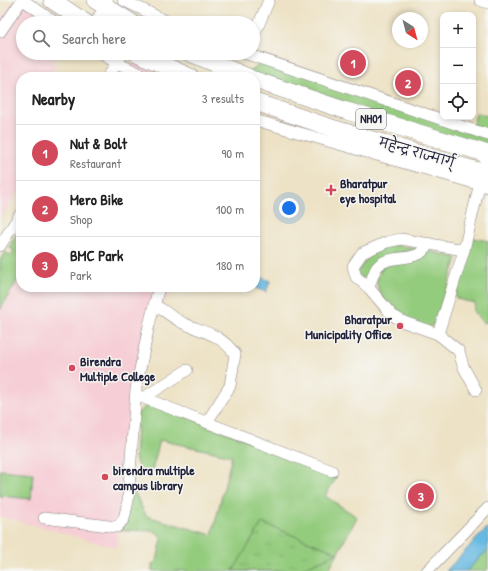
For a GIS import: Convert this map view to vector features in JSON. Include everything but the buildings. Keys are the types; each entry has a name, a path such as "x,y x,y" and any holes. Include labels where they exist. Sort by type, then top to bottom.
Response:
{"highway":[{"path":"52,0 76,16"},
{"path":"103,2 122,16"},
{"path":"152,60 179,72"},
{"path":"207,60 236,72"},
{"name":"महेन्द्र राज्मार्ग्","path":"260,82 347,111 488,154"},
{"name":"महेन्द्र राज्मार्ग्","path":"260,104 485,179"}],"street":[{"path":"0,32 22,0 46,16"},
{"path":"123,0 156,16"},
{"path":"480,0 488,3"},
{"path":"260,22 269,1"},
{"path":"98,16 103,2"},
{"path":"260,58 488,135"},
{"path":"112,60 136,72"},
{"path":"111,72 119,60"},
{"path":"243,72 245,60"},
{"path":"260,121 485,179"},
{"path":"457,144 463,126"},
{"path":"438,334 485,179 488,154"},
{"path":"0,246 16,221"},
{"path":"464,250 401,239 387,242 362,253 353,266 356,277 369,288 392,315 404,322 438,334 459,351 463,366 476,390"},
{"path":"369,288 374,272 384,262 417,256 426,249 428,243"},
{"path":"44,518 117,527 124,519 128,501 140,396 154,304 158,292"},
{"path":"154,304 182,322 226,342 235,354 230,386 207,422"},
{"path":"140,396 187,370"},
{"path":"140,396 332,471"},
{"path":"428,571 488,508"}],"shaded area":[{"path":"15,0 35,0 54,16 16,16 16,60 53,60 51,63 57,66 53,72 16,72 16,195 0,220 0,19"},
{"path":"133,61 156,72 125,72"},
{"name":"Birendra Multiple College","path":"16,283 16,292 169,292 158,314 129,422 117,548 0,516 0,310"}],"green space":[{"path":"262,62 440,118 440,120 447,120 472,128 474,120 476,120 476,113 488,116 488,150 260,78 260,72 250,72"},
{"path":"16,235 16,283 0,310 0,260 5,252 10,255 14,251 9,247"},
{"path":"473,238 488,241 488,321 483,323 473,311 475,303 457,299 455,296"},
{"path":"395,245 421,249 420,251 396,253 367,282 357,273 372,254"},
{"path":"429,251 457,258 435,324 427,327 411,322 394,311 382,296 378,288 377,280 383,266"},
{"path":"153,404 272,450 336,478 325,496 357,517 328,571 152,571 152,565 157,561 162,538 155,531 121,530 131,485 146,516 212,535 232,456 160,440 151,474 139,470 135,457 138,413 147,405"},
{"path":"0,470 33,473 31,499 0,496"},
{"path":"262,523 338,553 296,571 233,571"},
{"path":"488,550 488,569 486,571 466,571"}],"water":[{"path":"260,277 270,281 266,292 260,290"},
{"path":"488,527 488,550 466,571 446,571"}],"place":[{"name":"Nut & Bolt","path":"353,63"},
{"name":"Mero Bike","path":"408,83"},
{"name":"Bharatpur eye hospital","path":"331,190"},
{"name":"Bharatpur Municipality Office","path":"400,326"},
{"name":"Birendra Multiple College","path":"72,368"},
{"name":"birendra multiple campus library","path":"105,477"},
{"name":"BMC Park","path":"421,496"}]}
